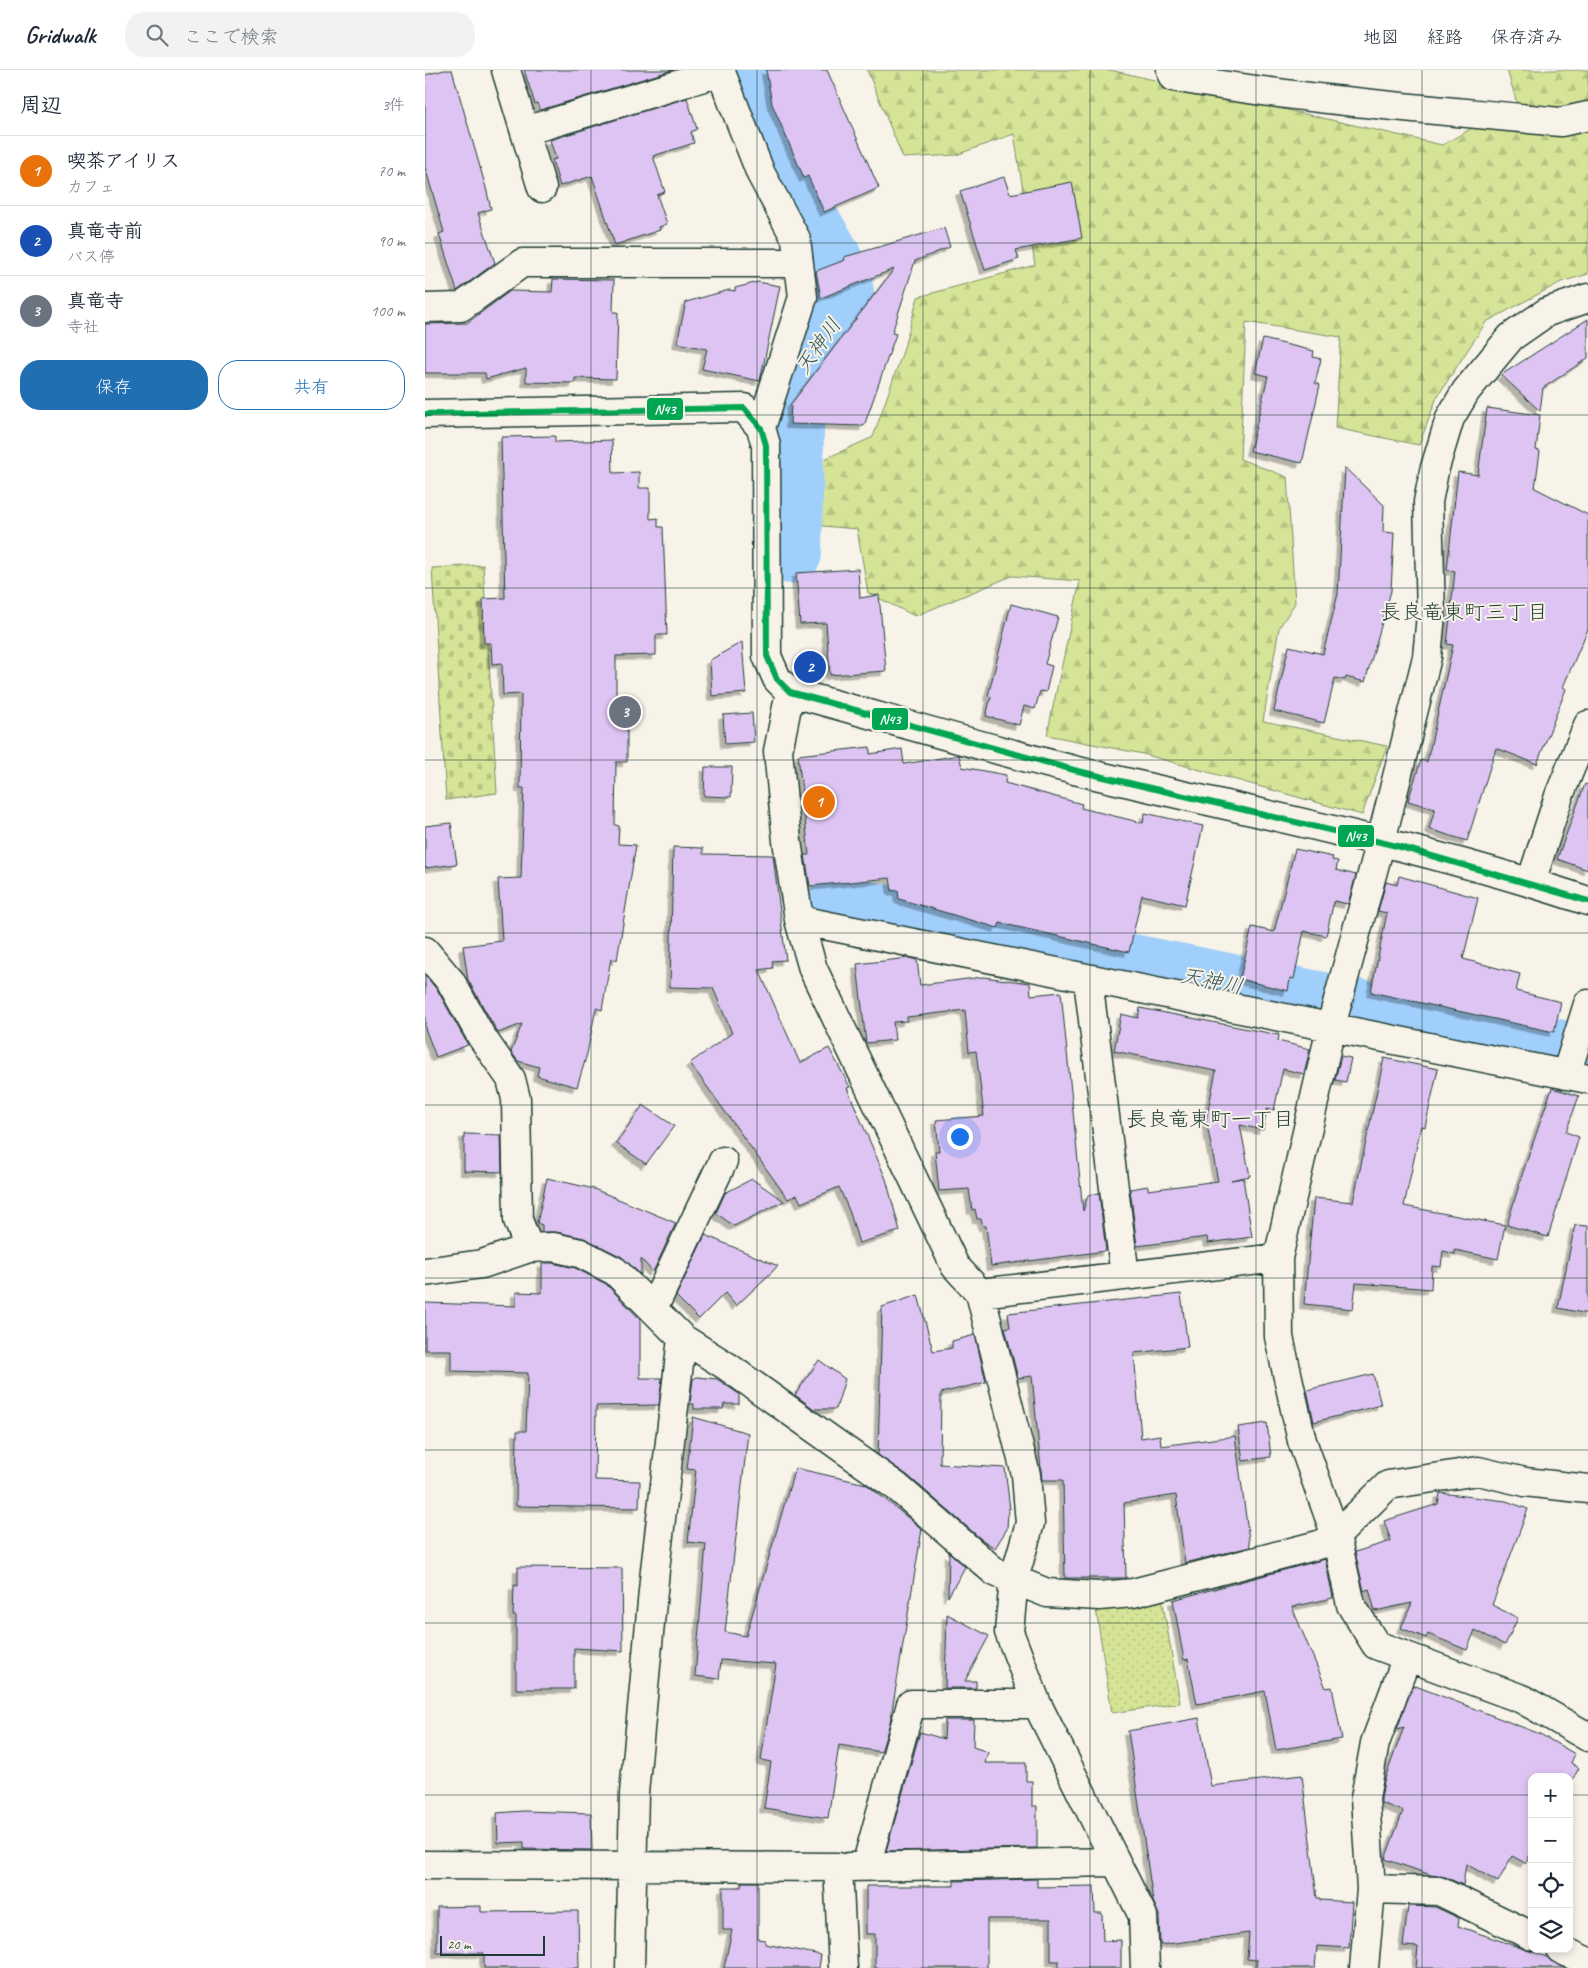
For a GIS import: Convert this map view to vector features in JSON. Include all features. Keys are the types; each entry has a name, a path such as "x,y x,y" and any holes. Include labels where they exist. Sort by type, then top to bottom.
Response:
{"street":[{"path":"506,70 543,188"},
{"path":"1171,70 1173,77 1238,89 1342,101 1561,122 1588,116"},
{"path":"525,130 720,71 761,174 796,239 803,297 761,428"},
{"path":"425,308 461,307 522,263 799,263"},
{"path":"1588,298 1547,312 1511,337 1466,391 1450,418 1434,471 1428,502 1431,615 1427,656 1381,841 1334,1013 1278,1258 1279,1337 1302,1442 1335,1536 1351,1605 1376,1645 1521,1700 1588,1737"},
{"path":"425,414 744,408 761,428 766,445 767,656 777,679 790,692 1072,769 1381,841 1531,882 1588,901"},
{"path":"790,692 778,750 787,841 799,920 813,969 955,1266 980,1293 1027,1475 1029,1523 1014,1579 1009,1632 1037,1704 1143,1916 1145,1968"},
{"path":"1531,882 1559,796 1588,725"},
{"path":"799,920 1088,980 1334,1013 1575,1064 1588,1004"},
{"path":"425,951 451,982 481,1036 511,1079 516,1099 518,1220 529,1248"},
{"path":"1088,980 1125,1276"},
{"path":"653,1309 723,1162"},
{"path":"425,1272 482,1264 529,1248 553,1247 580,1253 615,1271 682,1338 897,1486 995,1572 1047,1593 1099,1596 1133,1592 1322,1544 1335,1536 1388,1485 1477,1471 1525,1482 1588,1489"},
{"path":"980,1293 1278,1258"},
{"path":"630,1968 631,1867 635,1793 653,1589 682,1338"},
{"path":"1363,1968 1371,1889 1365,1798 1375,1743 1407,1657"},
{"path":"866,1866 911,1704 1037,1704"},
{"path":"425,1865 838,1867 1115,1862"},
{"path":"838,1867 843,1968"},
{"path":"1371,1889 1439,1891 1528,1934"},
{"path":"1569,1953 1588,1962"}],"green space":[{"path":"867,70 1110,70 1442,145 1517,103 1507,70 1588,70 1588,274 1561,282 1486,322 1437,397 1419,445 1335,428 1341,337 1246,322 1240,459 1287,477 1295,603 1279,628 1263,721 1387,746 1362,815 1143,754 1047,735 1080,581 1012,576 915,616 868,593 857,529 800,524 796,460 818,462 873,437 903,351 918,297 1035,265 1014,134 956,155 903,158"},
{"path":"483,565 497,793 446,800 432,568"},
{"path":"1162,1598 1180,1703 1112,1713 1096,1609"}],"building":[{"path":"452,70 486,188 491,209 478,213 495,263 457,291 439,234 444,232 425,167 425,75"},
{"path":"524,70 673,70 540,110 537,103 535,104"},
{"path":"766,70 827,70 879,188 824,212 808,176 804,178 772,104"},
{"path":"687,98 697,129 691,132 694,143 653,156 665,192 657,195 667,224 659,227 660,230 615,245 592,176 560,186 552,160 556,159 550,140"},
{"path":"1004,177 1010,194 1072,182 1082,238 1016,250 1019,259 985,270 960,191"},
{"path":"944,228 950,247 915,261 892,333 896,334 864,426 790,424 791,404 894,269 821,298 816,271 845,260 844,257"},
{"path":"553,279 614,280 613,312 618,312 616,379 575,378 575,383 526,382 526,368 486,379 485,373 425,373 425,324 467,323 510,291 552,292"},
{"path":"758,282 780,286 760,381 702,369 707,349 677,343 686,302 729,290 735,291 735,288"},
{"path":"1588,319 1588,358 1543,388 1540,411 1501,375"},
{"path":"1263,339 1314,351 1313,357 1321,359 1315,383 1320,385 1302,463 1250,451 1268,376 1255,373"},
{"path":"1487,408 1540,415 1536,450 1540,451 1535,488 1588,515 1588,629 1563,687 1566,689 1537,764 1496,748 1467,841 1429,829 1435,809 1408,801 1421,760 1427,762 1453,645 1447,644 1455,571 1447,570 1458,472 1478,475"},
{"path":"555,436 555,442 612,440 613,473 639,472 639,488 650,488 650,519 658,518 658,527 663,527 667,635 656,635 656,655 616,656 616,715 627,715 627,762 616,762 615,825 619,826 618,844 636,845 617,960 611,958 602,1010 596,1008 587,1054 577,1087 537,1076 539,1067 518,1061 511,1052 522,1024 498,1033 468,980 463,946 502,941 498,879 521,878 524,788 520,788 521,694 503,695 502,663 492,664 491,643 484,643 483,599 505,598 501,437"},
{"path":"1345,468 1384,505 1383,532 1394,533 1391,591 1365,682 1346,677 1345,680 1335,678 1324,723 1274,711 1289,646 1323,654 1338,594"},
{"path":"858,569 860,598 879,595 886,671 830,675 826,623 800,624 796,573"},
{"path":"1011,604 1058,617 1045,664 1052,666 1046,692 1040,691 1035,709 1024,706 1019,725 986,716 991,697 988,696"},
{"path":"742,642 746,693 712,696 710,660"},
{"path":"752,713 754,742 725,744 723,715"},
{"path":"870,747 870,754 902,749 904,764 959,755 962,767 1006,775 1005,783 1082,804 1081,808 1143,823 1145,813 1203,826 1185,905 1142,895 1129,952 1000,923 998,928 899,899 898,890 892,891 890,878 810,886 805,855 809,855 798,755"},
{"path":"705,767 732,767 731,797 704,796"},
{"path":"1585,784 1588,785 1588,870 1557,859"},
{"path":"451,823 457,864 425,868 425,826"},
{"path":"673,847 703,848 703,854 773,855 786,960 772,961 773,968 759,970 800,1063 829,1048 850,1087 847,1088 886,1179 900,1231 859,1243 850,1213 839,1187 801,1203 797,1195 788,1199 690,1063 732,1033 713,988 670,987"},
{"path":"1295,849 1333,857 1332,860 1338,861 1336,870 1356,875 1348,904 1334,901 1326,936 1304,931 1294,979 1290,978 1288,991 1240,979 1252,927 1274,932"},
{"path":"1399,876 1478,898 1463,959 1520,974 1516,991 1561,1002 1554,1032 1371,992 1387,913 1378,911 1386,882 1397,885"},
{"path":"909,958 917,960 920,985 983,977 1030,983 1031,995 1061,992 1083,1211 1088,1195 1099,1193 1106,1251 991,1266 986,1226 983,1226 981,1219 977,1219 975,1209 972,1210 969,1189 939,1191 935,1151 939,1151 936,1120 984,1116 976,1051 969,1052 965,1010 907,1017 907,1021 893,1022 895,1040 866,1043 857,964"},
{"path":"425,975 438,991 468,1045 436,1057 425,1028"},
{"path":"1140,1008 1279,1035 1278,1041 1310,1049 1304,1074 1283,1069 1274,1110 1267,1109 1263,1130 1240,1125 1250,1176 1231,1180 1243,1178 1252,1237 1208,1243 1207,1237 1137,1246 1130,1189 1148,1186 1148,1190 1218,1181 1206,1120 1216,1071 1114,1051 1121,1014 1138,1018"},
{"path":"1341,1056 1351,1058 1346,1082 1335,1080"},
{"path":"1384,1058 1438,1069 1425,1127 1421,1126 1404,1206 1505,1225 1498,1259 1455,1250 1455,1254 1443,1251 1441,1267 1432,1266 1431,1289 1356,1283 1353,1309 1304,1304 1314,1198 1353,1202"},
{"path":"1552,1088 1579,1096 1566,1132 1579,1137 1548,1237 1507,1225"},
{"path":"643,1105 674,1126 646,1164 616,1143"},
{"path":"464,1134 501,1135 502,1172 464,1171"},
{"path":"547,1178 594,1189 676,1223 653,1272 641,1259 641,1275 622,1257 584,1238 556,1232 542,1232 542,1225 537,1223"},
{"path":"752,1179 784,1201 734,1226 716,1213 725,1193"},
{"path":"1575,1225 1588,1226 1588,1314 1558,1308"},
{"path":"705,1235 778,1266 736,1306 725,1293 699,1319 676,1296"},
{"path":"542,1263 575,1268 606,1284 640,1319 640,1378 662,1378 659,1405 596,1406 595,1480 640,1481 639,1508 516,1506 517,1431 526,1431 528,1373 451,1371 451,1350 425,1350 425,1303 516,1306 516,1292 542,1293"},
{"path":"1181,1294 1188,1347 1134,1353 1141,1438 1160,1435 1161,1446 1235,1436 1250,1547 1185,1563 1176,1495 1124,1503 1126,1578 1065,1578 1063,1480 1042,1480 1032,1376 1018,1378 1005,1328 1010,1327 1008,1313"},
{"path":"918,1295 933,1351 952,1348 952,1341 975,1335 986,1382 941,1393 940,1464 1005,1468 1010,1509 1008,1509 1007,1529 995,1548 981,1539 907,1475 878,1455 882,1307"},
{"path":"819,1360 845,1379 836,1409 814,1409 795,1395"},
{"path":"1373,1374 1381,1405 1314,1422 1307,1390"},
{"path":"697,1377 717,1379 739,1394 739,1404 724,1404 723,1409 694,1409 694,1404 690,1404 693,1379"},
{"path":"693,1417 748,1433 725,1632 746,1636 795,1468 866,1484 922,1529 890,1723 881,1752 839,1745 828,1818 764,1808 771,1762 761,1760 776,1664 721,1660 719,1679 695,1676 706,1544 688,1542 696,1470 687,1469"},
{"path":"1267,1423 1271,1457 1243,1461 1238,1427"},
{"path":"1440,1493 1506,1501 1528,1509 1492,1605 1518,1618 1505,1645 1475,1630 1467,1650 1428,1634 1426,1638 1401,1628 1412,1603 1375,1611 1369,1589 1364,1591 1355,1552 1391,1541 1384,1521 1438,1504"},
{"path":"949,1552 965,1567 948,1597"},
{"path":"1325,1559 1333,1598 1292,1607 1326,1688 1332,1687 1342,1739 1276,1750 1265,1691 1197,1704 1188,1659 1184,1660 1173,1600"},
{"path":"518,1567 622,1568 623,1651 574,1648 574,1689 516,1689 516,1616 513,1616 514,1585 518,1586"},
{"path":"947,1614 989,1636 965,1681 976,1681 976,1688 945,1688"},
{"path":"1413,1685 1540,1734 1575,1754 1571,1763 1579,1768 1573,1779 1573,1773 1528,1773 1528,1858 1525,1863 1512,1856 1498,1882 1466,1864 1463,1885 1445,1877 1431,1875 1385,1859 1403,1811 1381,1803 1384,1781 1404,1727 1397,1729"},
{"path":"1199,1718 1211,1786 1302,1775 1317,1898 1320,1898 1320,1900 1352,1902 1349,1948 1317,1946 1315,1968 1256,1968 1257,1960 1247,1959 1249,1933 1160,1945 1159,1915 1153,1901 1128,1731"},
{"path":"945,1720 974,1720 973,1747 988,1752 985,1763 1026,1763 1026,1781 1032,1781 1032,1806 1037,1806 1037,1848 886,1851 920,1732 944,1739"},
{"path":"523,1811 591,1813 592,1850 524,1849 524,1842 498,1843 497,1813"},
{"path":"1037,1879 1037,1887 1094,1886 1095,1913 1102,1913 1103,1941 1121,1940 1121,1968 1059,1968 1059,1961 1051,1961 1051,1919 987,1919 987,1968 875,1968 875,1934 866,1934 866,1886 954,1886 954,1881"},
{"path":"742,1882 758,1882 758,1939 765,1940 765,1944 821,1955 819,1968 724,1968 732,1930 723,1930 723,1887 741,1887"},
{"path":"481,1906 481,1912 578,1911 579,1968 484,1968 484,1953 437,1953 437,1907"},
{"path":"1408,1906 1435,1907 1459,1918 1458,1926 1528,1950 1528,1953 1536,1953 1547,1957 1564,1968 1416,1968 1418,1947 1403,1946"}],"waterway":[{"name":"天神川","path":"748,70 756,99 788,186 833,263 844,295 843,310 835,327 822,344 794,373 791,553"},
{"name":"天神川","path":"837,906 1588,1056"}],"transit line":[{"name":"N43","path":"425,414 744,408 761,428 766,445 767,656 777,679 790,692 1074,770 1397,846 1588,901"}],"place":[{"name":"真竜寺前","path":"810,667"},
{"name":"真竜寺","path":"625,712"},
{"name":"喫茶アイリス","path":"819,802"}],"district":[{"name":"長良竜東町三丁目","path":"1464,612"},
{"name":"長良竜東町一丁目","path":"1210,1119"}]}
